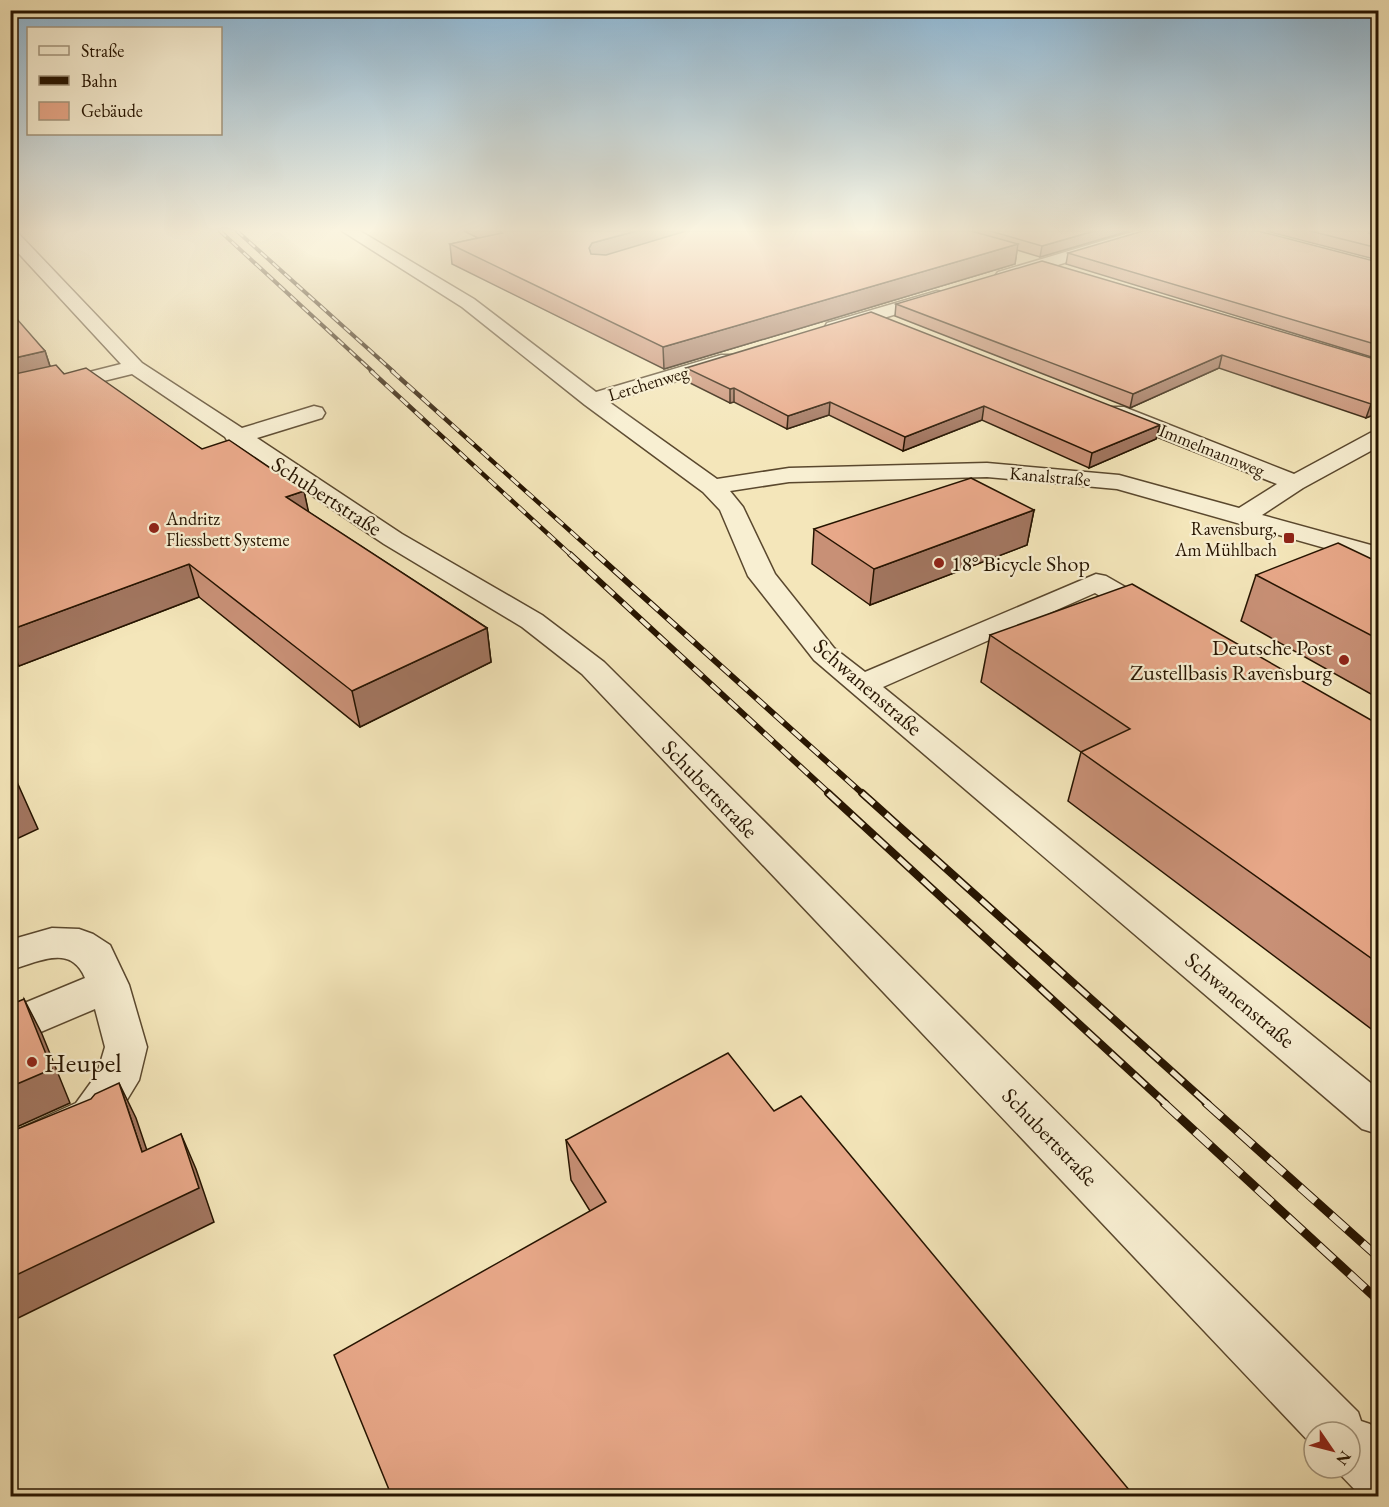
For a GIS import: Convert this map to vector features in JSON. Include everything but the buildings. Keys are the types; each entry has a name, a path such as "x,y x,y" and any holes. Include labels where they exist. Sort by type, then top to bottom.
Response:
{"street":[{"name":"Schubertstraße","path":"73,301 135,367 236,437 393,539 532,621 593,668 1326,1420"},
{"name":"Schwanenstraße","path":"465,301 593,400 712,487 731,507 762,576 824,654 1378,1115"},
{"path":"816,332 920,301"},
{"path":"871,316 905,329"},
{"name":"Lerchenweg","path":"593,400 749,353"},
{"path":"10,398 135,367"},
{"name":"Immelmannweg","path":"1094,404 1295,483"},
{"path":"236,437 314,413"},
{"path":"1295,483 1378,438"},
{"name":"Kanalstraße","path":"712,487 789,475 987,470 1119,482 1378,555"},
{"name":"Immelmannweg","path":"1243,516 1295,483"},
{"path":"861,685 1096,582 1177,629"},
{"path":"10,954 52,943 79,944 96,956 109,985 126,1047 117,1080 92,1117 10,1155"},
{"path":"10,1028 109,985"},
{"path":"1362,1456 1378,1473"}],"railway":[{"path":"296,301 373,372"},
{"path":"315,301 394,372"},
{"path":"371,371 572,556"},
{"path":"392,371 598,556"},
{"path":"570,554 830,794"},
{"path":"596,554 863,794"},
{"path":"828,793 1166,1104"},
{"path":"862,793 1208,1104"},
{"path":"1164,1103 1378,1300"},
{"path":"1206,1103 1378,1257"}],"place":[{"name":"Andritz Fliessbett Systeme","path":"154,528"},
{"name":"Ravensburg, Am Mühlbach","path":"1289,538"},
{"name":"18° Bicycle Shop","path":"939,563"},
{"name":"Deutsche Post Zustellbasis Ravensburg","path":"1344,660"},
{"name":"Heupel","path":"32,1062"}]}
